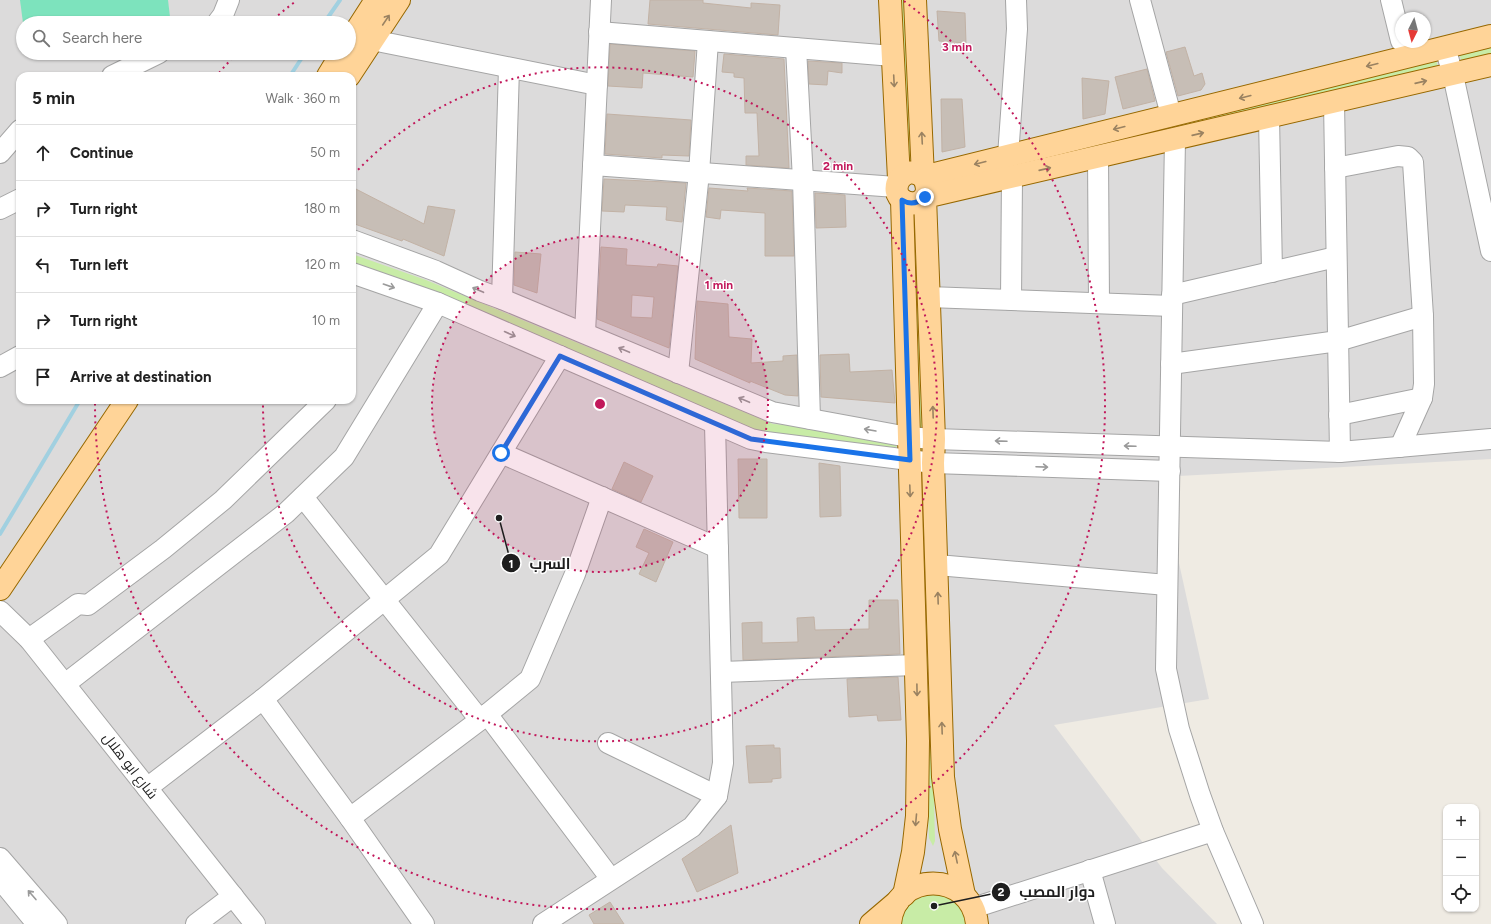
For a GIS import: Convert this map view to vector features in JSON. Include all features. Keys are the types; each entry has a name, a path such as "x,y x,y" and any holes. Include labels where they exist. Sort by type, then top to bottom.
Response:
{"main road":[{"path":"356,31 376,0"},
{"path":"352,72 399,0"},
{"path":"890,0 910,460 918,741 917,816 913,852 901,898 892,914 890,924"},
{"path":"915,0 934,439 933,463 944,777 950,829 971,909"},
{"path":"1431,47 1445,47 1491,36"},
{"path":"924,187 1010,167 1171,115 1399,48"},
{"path":"330,72 338,60"},
{"path":"1010,167 1098,157 1491,66"},
{"path":"899,189 902,176 911,172 916,173 924,187"},
{"path":"0,589 124,404"},
{"path":"870,924 917,886 934,883 950,886 971,909"}],"street":[{"path":"222,16 229,0"},
{"path":"584,333 601,0"},
{"path":"1011,300 1010,167 1017,29 1016,0"},
{"path":"1140,0 1171,115"},
{"path":"1391,0 1395,17"},
{"path":"599,32 893,56"},
{"path":"372,40 596,85"},
{"path":"678,373 699,173 708,41"},
{"path":"1445,47 1453,75 1491,251"},
{"path":"796,48 803,180 810,419"},
{"path":"120,72 145,60"},
{"path":"502,299 509,68"},
{"path":"1334,102 1340,452"},
{"path":"1269,117 1272,272"},
{"path":"0,153 16,135"},
{"path":"1175,139 1166,669 1179,729 1200,795 1213,831 1253,924"},
{"path":"1335,168 1398,156 1408,157 1413,162 1423,316 1424,384 1422,398 1400,447"},
{"path":"1098,157 1099,303"},
{"path":"593,165 803,180 899,189"},
{"path":"0,209 16,201"},
{"path":"356,241 436,271 480,291 772,412 908,437 1340,452 1491,439"},
{"path":"928,297 1099,303 1172,301 1272,272 1336,257"},
{"path":"356,274 438,303 751,439 933,463 1170,471"},
{"path":"65,684 286,513 344,457 438,303"},
{"path":"1171,364 1338,341 1423,316"},
{"path":"147,788 263,699 439,554 560,356"},
{"path":"0,367 16,358"},
{"path":"1339,415 1422,398"},
{"path":"29,639 78,604 88,605 163,550 223,500 322,404"},
{"path":"543,924 692,827 717,796 723,763 715,424"},
{"path":"501,453 718,548"},
{"path":"303,497 384,599 484,717 612,879"},
{"path":"350,818 484,717 530,679 575,574 602,497"},
{"path":"937,565 1167,585"},
{"name":"شارع ابو هلال","path":"0,611 29,639 255,924"},
{"path":"721,672 916,665"},
{"path":"263,699 350,818 424,924"},
{"path":"608,743 717,796"},
{"path":"971,909 1213,831"},
{"path":"0,858 57,924"},
{"path":"1090,870 1105,924"},
{"path":"0,879 37,924"},
{"path":"196,924 233,896"}],"shaded area":[{"path":"0,0 1491,0 1491,459 1160,477 1209,699 1054,725 1162,868 1217,924 0,924"}],"green space":[{"path":"20,0 168,0 170,16 22,16"},
{"path":"900,0 909,0 914,166 909,160"},
{"path":"1491,46 1491,55 1462,62 1459,54"},
{"path":"1436,60 1438,67 961,183 961,174"},
{"path":"909,215 916,215 933,759 935,841 933,846 929,838"},
{"path":"356,255 426,280 773,424 896,433 899,444 894,449 761,432 356,266"},
{"path":"918,894 952,894 971,924 898,924 901,911"}],"building":[{"path":"650,0 703,0 703,3 751,8 751,3 780,5 778,35 648,24"},
{"path":"937,11 965,13 966,43 939,41"},
{"path":"610,44 695,51 693,77 643,73 642,88 608,86"},
{"path":"1185,47 1194,76 1202,73 1205,84 1201,90 1178,96 1166,52"},
{"path":"724,54 784,59 789,168 746,165 746,156 759,156 757,113 745,113 744,78 734,77 734,73 722,72"},
{"path":"808,61 842,63 842,73 828,71 827,85 809,84"},
{"path":"1147,69 1155,101 1123,109 1115,77"},
{"path":"1082,78 1109,81 1105,114 1083,119"},
{"path":"941,99 962,99 965,147 942,152"},
{"path":"607,114 691,120 689,156 662,155 662,158 605,154"},
{"path":"604,179 686,183 682,222 666,220 667,207 625,205 624,212 602,211"},
{"path":"709,188 748,191 747,188 792,191 794,256 765,256 765,213 721,210 720,219 706,217"},
{"path":"356,189 424,224 428,206 455,210 444,256 403,239 402,241 356,224"},
{"path":"815,193 845,195 846,227 816,228"},
{"path":"601,247 627,249 626,265 657,267 658,264 678,266 669,348 597,319","holes":["632,295 654,297 652,318 631,317"]},
{"path":"515,252 541,254 537,293 514,285"},
{"path":"697,301 728,304 729,337 752,339 751,363 783,361 783,356 797,355 798,396 785,395 750,381 750,383 695,359"},
{"path":"849,354 850,372 892,370 895,403 821,397 820,355"},
{"path":"738,459 767,459 767,518 739,518"},
{"path":"624,462 653,476 641,502 612,489"},
{"path":"819,463 840,466 841,516 820,517"},
{"path":"644,529 673,542 656,582 639,574 649,553 636,547"},
{"path":"869,600 898,600 900,654 743,660 742,623 762,622 762,643 798,642 797,618 814,617 815,630 869,629"},
{"path":"898,677 901,720 878,721 877,715 849,717 847,679"},
{"path":"774,745 774,748 780,748 781,778 772,779 772,782 749,783 746,746"},
{"path":"731,825 738,873 697,892 682,859"},
{"path":"610,902 624,924 594,924 589,915"}],"waterway":[{"path":"329,16 340,0"},
{"path":"293,72 300,60"},
{"path":"0,534 78,404"}],"place":[{"name":"السرب","path":"499,518"},
{"name":"دوار المصب","path":"934,906"}],"route":[{"path":"501,453 560,356 751,439 910,460 908,437 902,200 916,203 925,197"}]}
